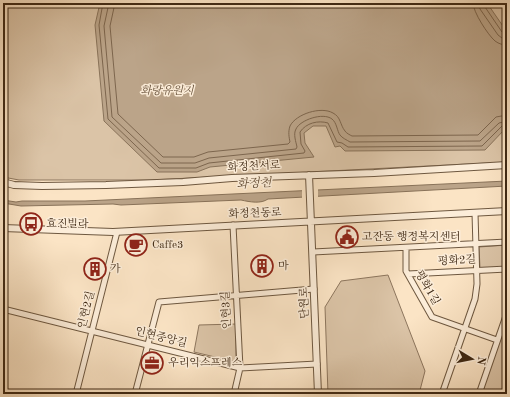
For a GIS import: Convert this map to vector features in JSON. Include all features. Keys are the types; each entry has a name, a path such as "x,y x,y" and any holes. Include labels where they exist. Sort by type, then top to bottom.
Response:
{"street":[{"name":"화정천서로","path":"3,182 14,185 42,186 183,182 232,178 309,178 507,166"},
{"name":"단원로","path":"309,178 318,394"},
{"name":"화정천동로","path":"3,228 117,232 507,212"},
{"path":"442,394 475,299 477,270 475,213"},
{"name":"인현3길","path":"233,225 240,368 234,394"},
{"name":"인현2길","path":"76,394 117,232"},
{"path":"312,252 507,242"},
{"name":"평화1길","path":"406,248 406,271 432,317 497,340"},
{"name":"평화2길","path":"408,274 507,269"},
{"path":"135,394 160,302 314,289"},
{"name":"인현중앙길","path":"3,309 240,368 317,364"},
{"path":"479,394 507,312"}],"green space":[{"name":"화랑유원지","path":"3,3 507,3 507,162 151,180 19,180 3,177"},
{"path":"507,245 507,267 480,268 479,247"},
{"path":"388,275 425,371 419,394 328,394 325,307 341,281"},
{"path":"507,321 507,394 481,394"},
{"path":"236,324 236,362 194,352 199,325"}],"water":[{"name":"화랑유원지","path":"100,3 487,3 507,32 507,130 504,130 485,150 345,151 340,146 335,147 326,126 313,126 304,133 305,143 314,157 210,167 197,172 157,172 104,121 95,25"},
{"path":"507,181 507,186 268,199 259,202 241,200 121,205 21,206 3,203 3,200 16,202 85,201"}],"pier":[{"path":"318,187 318,198 302,199 302,188"}],"place":[{"name":"효진빌라","path":"31,224"},
{"name":"고잔동 행정복지센터","path":"347,237"},
{"name":"Caffe3","path":"136,245"},
{"name":"마","path":"262,266"},
{"name":"가","path":"95,269"},
{"name":"우리익스프레스","path":"152,363"}],"water label":[{"name":"화정천","path":"254,184"}]}
